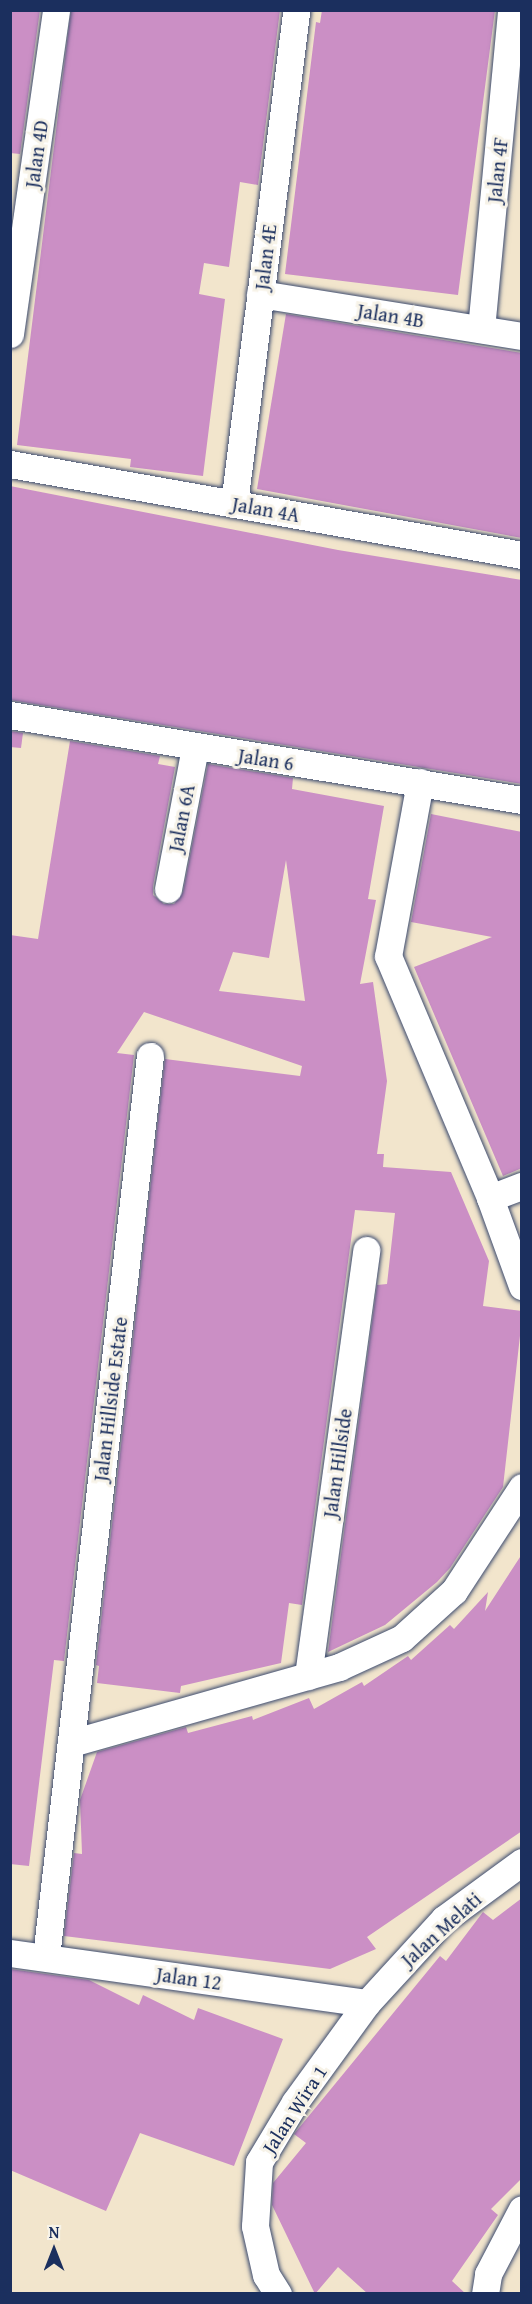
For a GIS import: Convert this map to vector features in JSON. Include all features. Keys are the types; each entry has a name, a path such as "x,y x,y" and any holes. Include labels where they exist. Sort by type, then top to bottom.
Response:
{"street":[{"name":"Jalan 4D","path":"10,334 56,10"},
{"name":"Jalan 4E","path":"234,504 296,10"},
{"name":"Jalan 4F","path":"481,329 513,106 511,10"},
{"name":"Jalan 4B","path":"260,294 522,336"},
{"name":"Jalan 4A","path":"10,464 522,555"},
{"name":"Jalan 6","path":"10,715 195,748 522,800"},
{"name":"Jalan 6A","path":"168,889 195,748"},
{"path":"420,782 388,956 490,1198 522,1286"},
{"name":"Jalan Hillside Estate","path":"46,1957 71,1743 74,1693 150,1056"},
{"path":"490,1198 522,1186"},
{"name":"Jalan Hillside","path":"308,1676 366,1250"},
{"path":"71,1743 308,1676 402,1638 454,1591 522,1487"},
{"name":"Jalan Melati","path":"367,2003 444,1919 522,1862"},
{"name":"Jalan 12","path":"10,1953 367,2003"},
{"name":"Jalan Wira 1","path":"278,2294 266,2275 255,2226 259,2162 296,2102 367,2003"},
{"path":"485,2294 488,2274 522,2210"}],"building":[{"path":"10,10 40,10 20,154 10,153"},
{"path":"71,10 280,10 258,185 240,182 229,267 204,263 199,294 225,299 203,476 130,467 131,459 17,445"},
{"path":"322,10 495,10 458,295 285,274 316,22 320,23"},
{"path":"286,314 522,353 522,538 257,489"},
{"path":"10,486 338,550 522,580 522,784 10,700"},
{"path":"10,731 23,733 21,748 10,747"},
{"path":"70,741 160,756 158,764 175,767 153,886 153,895 164,904 174,904 183,892 208,764 293,778 292,789 384,806 368,899 376,900 360,984 373,982 387,1081 377,1154 384,1154 383,1167 451,1172 489,1261 483,1306 522,1311 522,1318 503,1487 450,1568 437,1582 385,1625 328,1652 377,1285 387,1284 395,1213 355,1210 302,1605 289,1603 281,1663 181,1686 180,1693 97,1683 99,1666 96,1665 165,1059 300,1076 302,1066 144,1012 117,1053 134,1055 64,1661 54,1660 29,1866 10,1864 10,935 38,939","holes":["286,860 305,1001 219,991 233,952 269,958"]},
{"path":"431,814 522,832 522,1168 503,1176 414,967 492,937 411,922"},
{"path":"522,1554 522,1831 367,1937 376,1949 330,1969 64,1936 74,1853 82,1854 80,1800 97,1752 186,1727 188,1733 252,1716 253,1720 309,1698 314,1709 362,1682 364,1686 408,1656 411,1660 450,1625 454,1629 488,1592 485,1611"},
{"path":"522,1898 522,2178 491,2209 498,2215 452,2281 466,2294 368,2294 338,2267 315,2294 272,2205 273,2183 306,2143 294,2134 440,1956 446,1961 483,1912 493,1920"},
{"path":"10,1969 89,1980 139,2005 143,1995 194,2020 198,2008 283,2039 234,2166 140,2133 106,2211 10,2170"}]}
